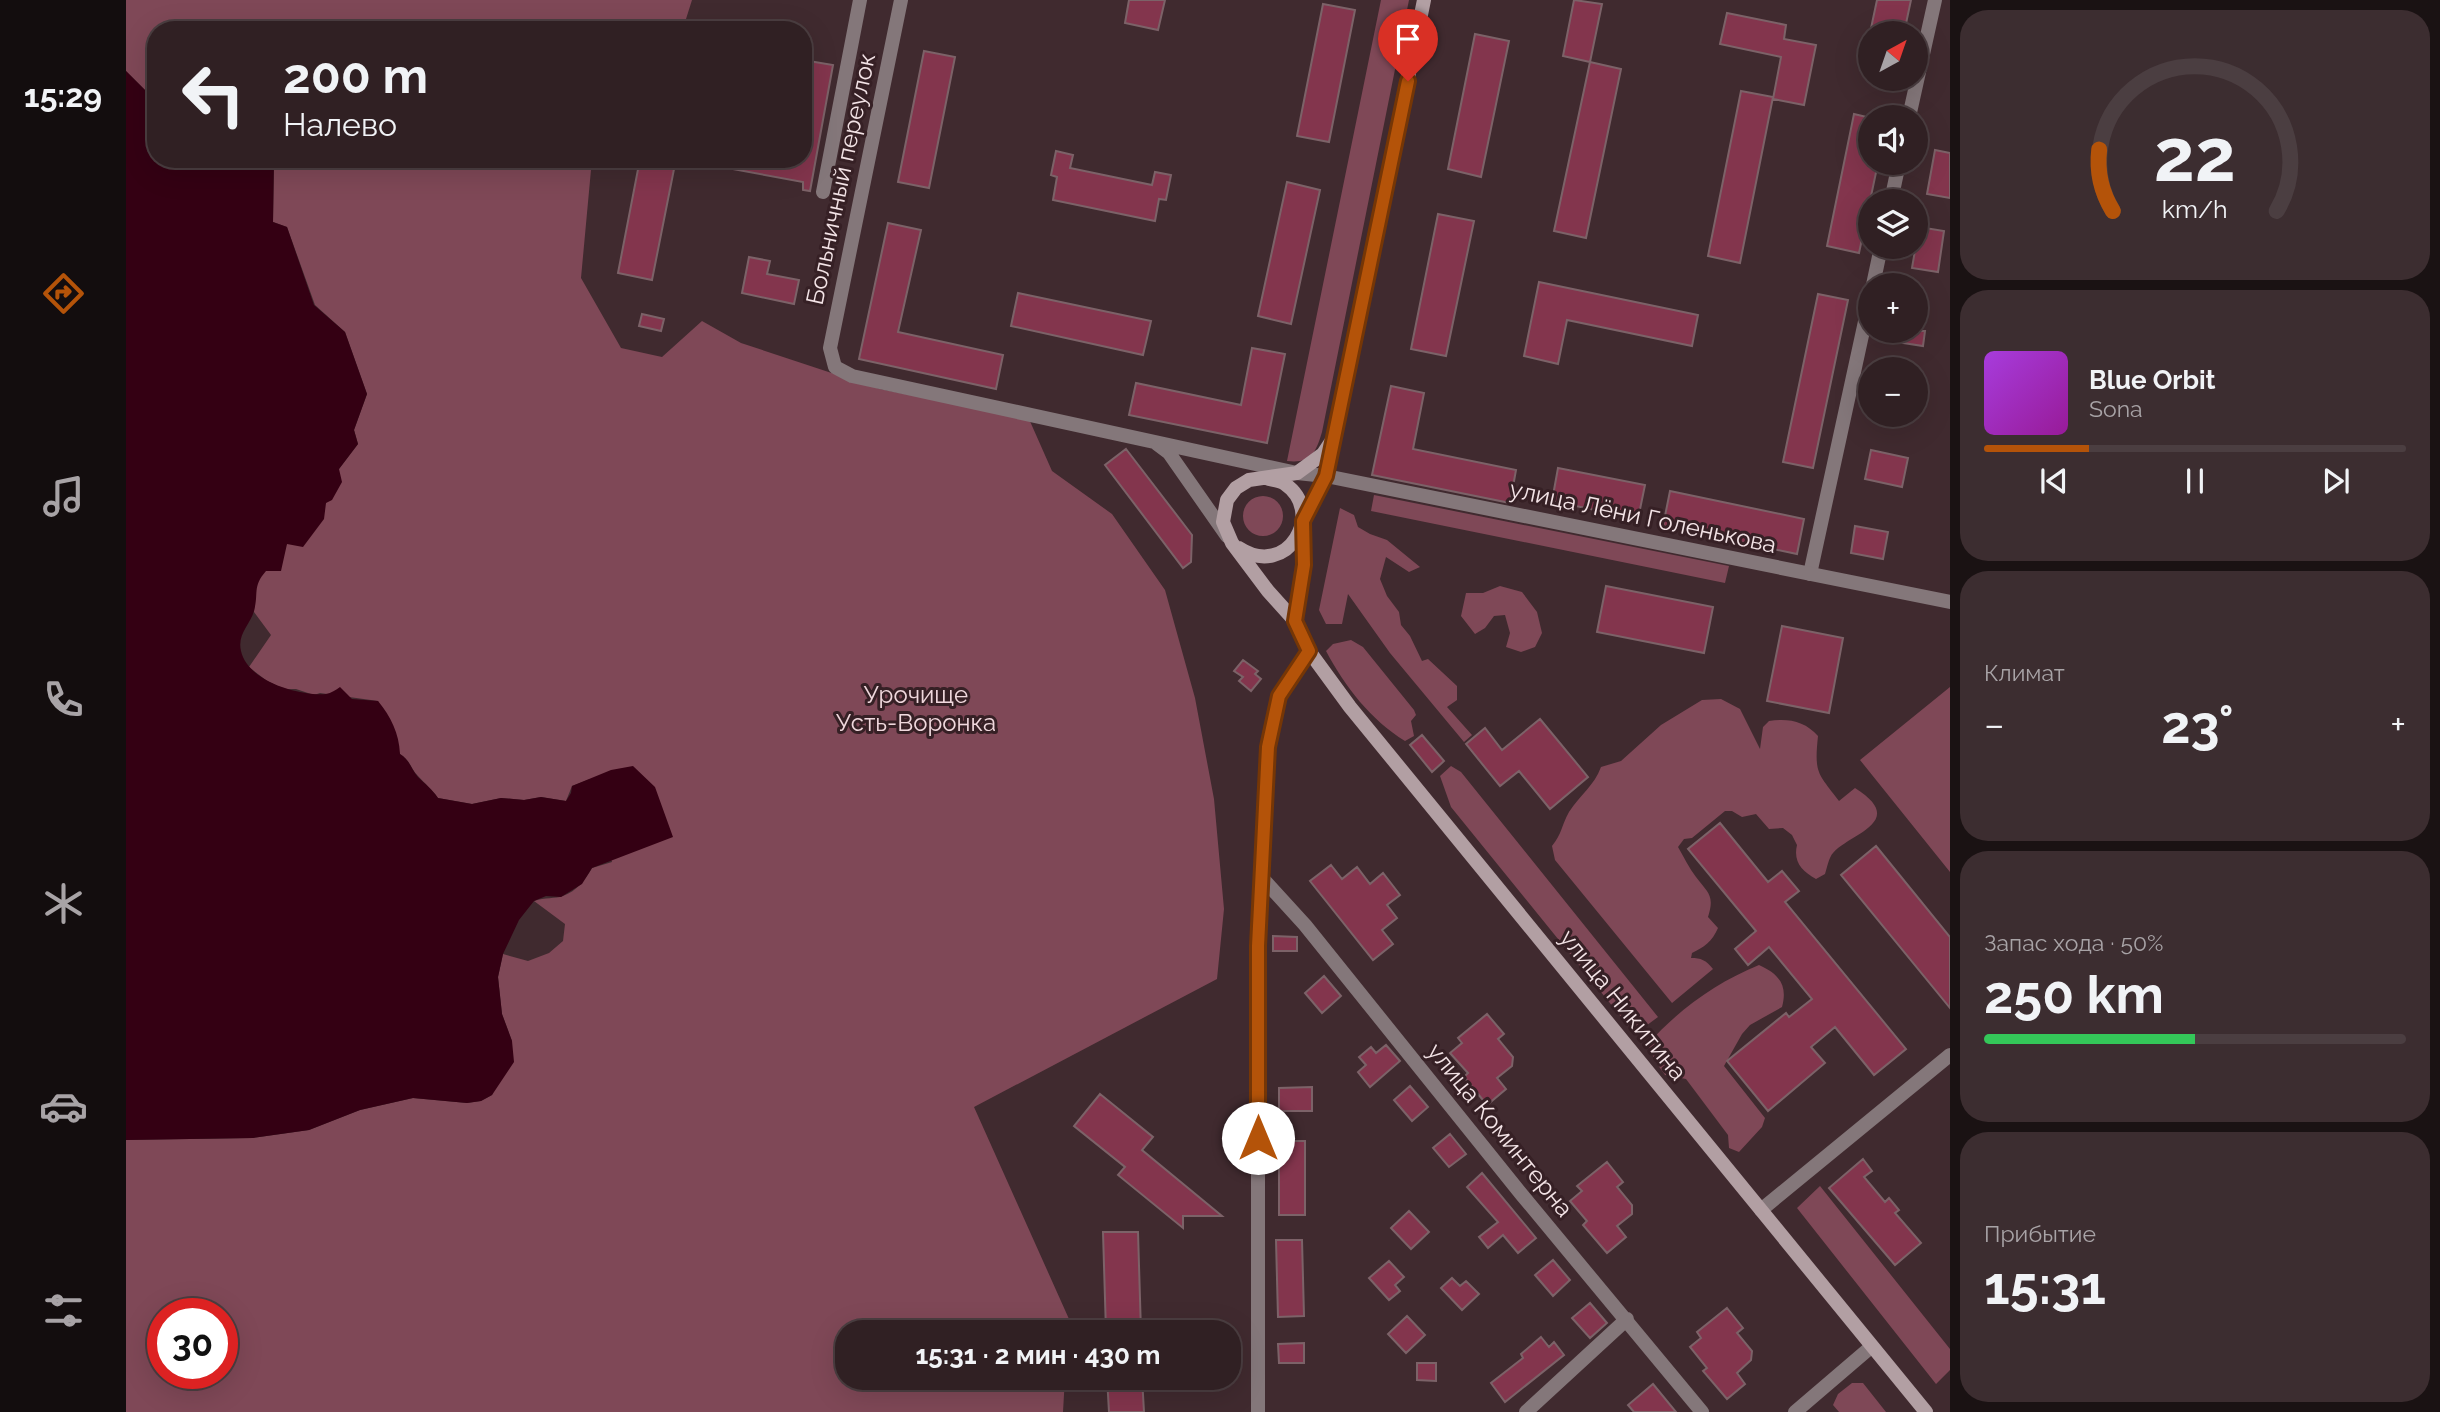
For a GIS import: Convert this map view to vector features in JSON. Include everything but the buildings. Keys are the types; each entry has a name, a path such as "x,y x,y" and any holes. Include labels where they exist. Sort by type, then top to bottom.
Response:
{"main road":[{"path":"1335,436 1323,454 1297,473 1249,480 1236,488 1227,500 1223,523 1232,543 1251,556 1275,556 1294,542 1326,476 1335,436 1424,0"},
{"path":"1264,478 1284,484 1299,500 1303,521 1304,565 1295,621"},
{"name":"улица Никитина","path":"1232,543 1268,592 1295,621 1309,651 1350,707 1926,1412"}],"street":[{"path":"823,192 860,0"},
{"name":"Больничный переулок","path":"835,367 830,348 901,0"},
{"path":"1912,105 1935,0"},
{"path":"1810,574 1860,343"},
{"name":"улица Лёни Голенькова","path":"835,367 852,376 1297,473 1326,476 1950,602"},
{"path":"1150,440 1168,453 1232,543"},
{"path":"1258,1412 1258,946 1268,747 1279,696 1309,651"},
{"name":"улица Коминтерна","path":"1262,878 1305,925 1522,1195 1702,1412"},
{"path":"1761,1209 1950,1055"},
{"path":"1526,1412 1627,1319"},
{"path":"1795,1412 1871,1347"}],"green space":[{"path":"126,0 692,0 686,19 682,21 147,21 147,92 126,71"},
{"path":"1381,0 1409,0 1322,432 1311,455 1302,461 1287,461"},
{"name":"Урочище Усть-Воронка","path":"274,168 591,168 581,278 621,348 662,357 702,321 741,343 880,389 1029,419 1052,471 1112,514 1165,590 1195,698 1214,799 1224,909 1217,979 974,1107 1069,1320 835,1320 835,1390 1064,1390 1063,1412 126,1412 126,1140 253,1138 309,1130 360,1110 413,1098 467,1103 481,1101 492,1095 512,1041 502,1014 498,977 503,954 528,961 549,953 563,941 565,924 534,901 568,894 580,885 592,868 612,862 590,779 572,786 566,801 541,797 524,800 501,798 472,804 438,798 400,754 378,701 320,693 314,695 296,689 284,689 267,681 249,667 271,635 254,612 256,582 326,503 339,469 358,444 354,430 367,394 345,332 315,305 287,227 273,222"},
{"path":"1374,495 1729,566 1725,583 1371,511"},
{"path":"1263,496 1271,497 1277,502 1282,508 1282,524 1277,530 1271,535 1263,536 1255,535 1249,530 1244,524 1243,516 1244,508 1249,502 1255,497"},
{"path":"1340,508 1354,515 1358,527 1387,540 1420,567 1409,572 1386,557 1380,579 1387,596 1399,612 1401,625 1410,636 1422,661 1428,659 1457,686 1457,700 1447,707 1472,735 1464,742 1390,653 1348,594 1342,624 1326,624 1319,610"},
{"path":"1500,586 1522,592 1537,612 1542,633 1535,647 1521,652 1506,647 1510,633 1505,615 1494,616 1485,628 1475,634 1461,616 1466,593 1483,593"},
{"path":"1351,640 1363,647 1414,710 1416,715 1411,721 1414,736 1405,741 1393,733 1370,713 1342,677 1326,651 1333,644"},
{"path":"1950,687 1950,872 1860,760"},
{"path":"1721,699 1740,709 1760,749 1763,727 1769,721 1796,722 1808,727 1818,736 1817,766 1826,784 1839,801 1855,788 1870,800 1877,810 1876,818 1870,826 1833,853 1825,874 1816,879 1800,865 1796,856 1797,845 1792,835 1783,828 1769,829 1756,814 1742,817 1732,811 1725,811 1692,838 1684,839 1678,847 1709,895 1711,904 1708,917 1718,928 1704,946 1692,953 1691,958 1703,960 1713,969 1672,1003 1555,860 1552,846 1569,812 1595,780 1601,767 1621,761 1661,725 1702,700"},
{"path":"1451,766 1461,772 1658,1017 1635,1034 1451,807 1440,776"},
{"path":"1759,965 1777,976 1783,986 1784,999 1782,1007 1750,1025 1724,1066 1765,1118 1762,1127 1739,1152 1729,1148 1728,1135 1686,1079 1665,1075 1648,1044 1699,998"},
{"path":"1820,1186 1950,1349 1950,1370 1936,1384 1797,1208"},
{"path":"1852,1383 1863,1383 1886,1412 1839,1412 1833,1405 1838,1394"}],"shaded area":[{"path":"126,71 147,92 147,168 274,168 273,222 287,227 314,305 345,332 367,394 354,430 358,444 339,469 342,482 332,500 326,503 324,519 303,547 287,544 281,571 266,571 259,581 254,611 240,645 246,662 264,679 276,685 315,694 326,694 340,687 352,699 378,701 394,726 400,754 438,798 472,804 501,798 524,800 541,797 566,801 572,786 611,770 633,766 655,787 673,837 592,868 582,884 561,897 546,896 534,901 519,920 503,954 498,977 502,1014 512,1041 514,1062 492,1095 481,1101 467,1103 413,1098 360,1110 309,1130 253,1138 126,1140"}],"route":[{"path":"1258,1138 1258,946 1268,747 1279,696 1309,651 1295,621 1304,565 1303,521 1326,476 1333,447 1408,81"}]}
